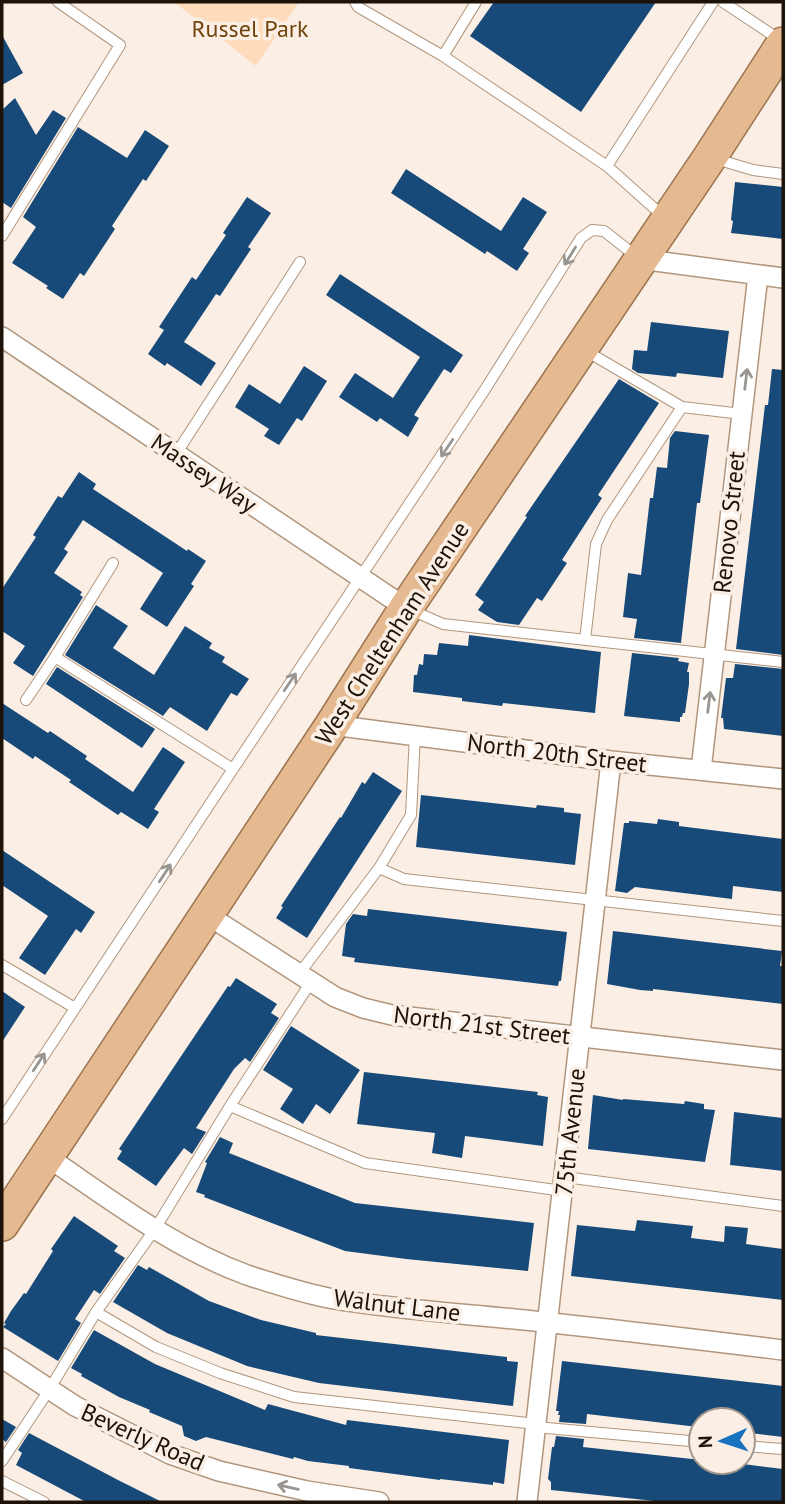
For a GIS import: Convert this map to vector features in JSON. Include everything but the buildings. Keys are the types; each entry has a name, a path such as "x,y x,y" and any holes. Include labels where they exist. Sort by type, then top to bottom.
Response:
{"highway":[{"name":"West Cheltenham Avenue","path":"2,1224 332,725 406,608 640,259 710,157 774,73 783,43"}],"street":[{"path":"640,259 783,278"},
{"name":"Renovo Street","path":"701,770 758,275"},
{"name":"Massey Way","path":"2,337 406,608"},
{"name":"North 20th Street","path":"332,725 611,761 783,779"},
{"name":"75th Avenue","path":"527,1502 611,761"},
{"name":"North 21st Street","path":"206,914 335,997 363,1008 391,1015 783,1060"},
{"name":"Walnut Lane","path":"46,1156 176,1243 245,1274 281,1286 331,1298 783,1350"},
{"name":"Beverly Road","path":"2,1358 75,1406 170,1454 219,1471 307,1491 379,1502"}],"lane":[{"path":"2,236 120,45 58,2"},
{"path":"355,2 358,7 443,56 607,166 667,220"},
{"path":"443,56 476,2"},
{"path":"607,166 713,2"},
{"path":"723,2 783,43"},
{"path":"710,157 753,170 783,174"},
{"path":"2,1119 484,391 581,238 592,230 604,231 640,259"},
{"path":"176,454 300,262"},
{"path":"581,348 682,407 741,414"},
{"path":"585,640 596,544 607,520 682,407"},
{"path":"26,699 113,564"},
{"path":"406,608 443,624 783,662"},
{"path":"55,657 233,769"},
{"path":"2,1461 50,1390 96,1312 155,1228 305,978 411,815 415,735"},
{"path":"379,868 404,879 783,921"},
{"path":"2,965 75,1009"},
{"path":"230,1106 365,1163 783,1206"},
{"path":"96,1312 156,1348 220,1373 294,1397 687,1441"},
{"path":"757,1447 783,1450"},
{"path":"2,1481 44,1502"}],"green space":[{"name":"Russel Park","path":"174,2 299,2 256,66"}]}
